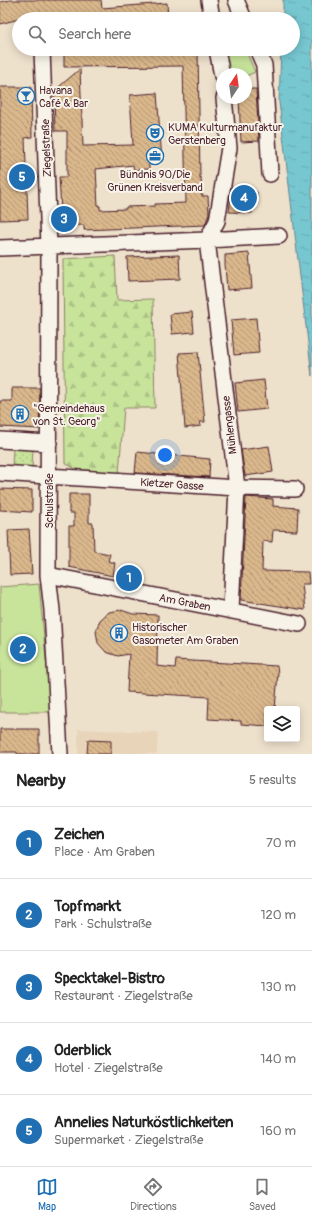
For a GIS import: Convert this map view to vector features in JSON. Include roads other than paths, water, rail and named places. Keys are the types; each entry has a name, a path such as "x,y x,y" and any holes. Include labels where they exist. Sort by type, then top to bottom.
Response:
{"street":[{"path":"209,0 211,12"},
{"path":"236,0 241,12"},
{"name":"Ziegelstraße","path":"42,56 49,247"},
{"path":"218,56 221,68"},
{"path":"260,56 264,64 270,174"},
{"path":"207,240 217,221 229,148 225,104"},
{"path":"0,248 279,236"},
{"name":"Mühlengasse","path":"207,240 237,488 231,610"},
{"name":"Schulstraße","path":"49,247 48,575 52,610 60,754"},
{"path":"0,440 49,443"},
{"name":"Kietzer Gasse","path":"0,473 237,488 295,489"},
{"name":"Am Graben","path":"48,575 298,624"}],"water":[{"path":"283,0 312,0 312,376 279,102 281,56 300,56 300,12 283,12"}],"place":[{"name":"Havana Café & Bar","path":"26,96"},
{"name":"KUMA Kulturmanufaktur Gerstenberg","path":"155,133"},
{"name":"Bündnis 90/Die Grünen Kreisverband","path":"155,156"},
{"name":"Annelies Naturköstlichkeiten","path":"22,177"},
{"name":"Oderblick","path":"244,198"},
{"name":"Specktakel-Bistro","path":"64,219"},
{"name":"\"Gemeindehaus von St. Georg\"","path":"20,414"},
{"name":"Zeichen","path":"129,578"},
{"name":"Historischer Gasometer Am Graben","path":"119,633"},
{"name":"Topfmarkt","path":"23,649"}]}
